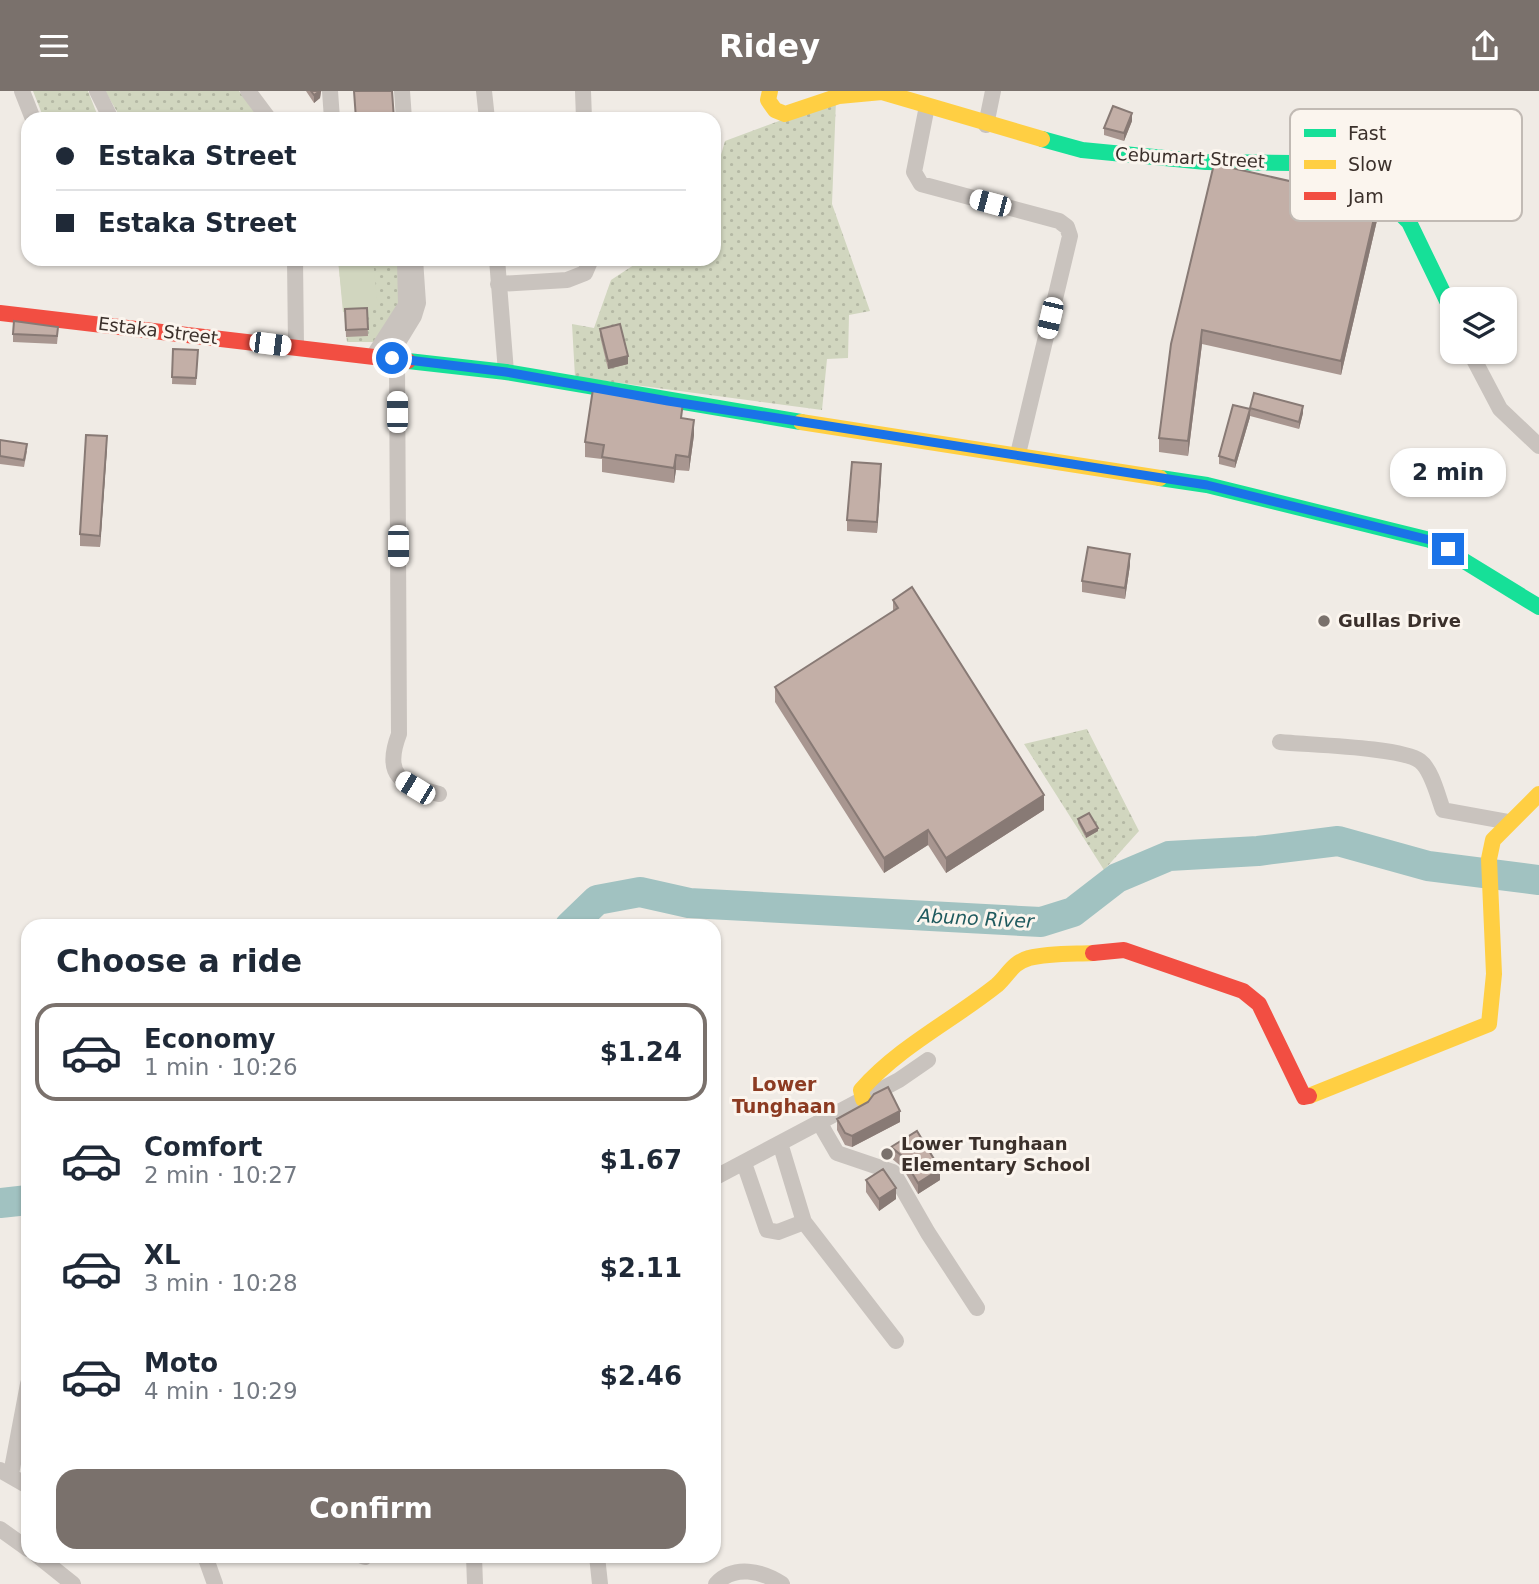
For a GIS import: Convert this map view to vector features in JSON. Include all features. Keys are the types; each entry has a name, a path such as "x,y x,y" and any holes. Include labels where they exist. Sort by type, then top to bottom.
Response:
{"street":[{"path":"22,91 30,112"},
{"path":"96,91 107,112"},
{"path":"247,91 264,112"},
{"path":"330,91 332,112"},
{"path":"402,91 404,112"},
{"path":"484,91 486,112"},
{"path":"583,91 584,112"},
{"name":"Cebumart Street","path":"770,91 768,100 775,110 785,114 839,96 882,92 986,125 1082,150 1206,162 1290,163"},
{"path":"986,125 993,91"},
{"path":"927,106 914,173 921,184 1059,221 1067,227 1070,236 1018,454"},
{"name":"Cebumart Street","path":"1408,221 1441,287"},
{"path":"295,266 296,347"},
{"path":"406,266 414,316 387,357 399,734 391,755 393,771 401,779 415,788 439,794"},
{"path":"412,304 415,266"},
{"path":"497,266 506,372"},
{"path":"498,284 567,280 585,273 588,266"},
{"name":"Estaka Street","path":"0,313 506,372 668,401 1018,454 1233,490 1430,540 1539,607"},
{"path":"1476,364 1500,409 1539,446"},
{"path":"1280,742 1379,751 1419,760 1426,767 1443,810 1509,822"},
{"path":"863,1099 861,1090 875,1074 918,1039 999,983 1011,966 1030,958 1052,954 1124,950 1253,997 1304,1097 1315,1095 1489,1024 1494,974 1489,859 1493,840 1539,794"},
{"path":"721,1174 918,1070 928,1060"},
{"path":"819,1122 837,1153 892,1172 977,1308"},
{"path":"780,1143 804,1222 896,1341"},
{"path":"744,1163 767,1230 778,1232 804,1222"},
{"path":"21,1427 5,1472 21,1482"},
{"path":"0,1529 21,1544"},
{"path":"47,1563 73,1584"},
{"path":"208,1563 215,1584"},
{"path":"474,1563 475,1584"},
{"path":"598,1563 600,1584"},
{"path":"716,1584 744,1571 765,1573 782,1584"}],"green space":[{"path":"33,91 88,91 96,112 41,112"},
{"path":"105,91 239,91 255,112 117,112"},
{"path":"836,100 832,204 870,311 849,315 848,358 827,359 822,410 575,377 572,324 594,328 611,280 632,266 721,266 721,155 725,141"},
{"path":"339,266 398,266 401,304 376,342 347,342"},
{"path":"339,266 374,266 378,309 343,312"},
{"path":"1087,729 1139,831 1104,870 1024,744"}],"building":[{"path":"354,91 392,91 394,112 356,112"},
{"path":"1113,106 1132,113 1124,133 1104,128"},
{"path":"1214,164 1290,181 1290,221 1373,221 1341,361 1202,330 1188,441 1159,438 1171,344"},
{"path":"367,308 368,329 346,330 345,309"},
{"path":"14,321 58,327 57,336 13,334"},
{"path":"620,324 628,356 608,361 600,329"},
{"path":"173,349 198,350 196,378 172,377"},
{"path":"593,389 683,402 681,418 694,420 689,457 676,455 674,468 602,457 604,445 585,442"},
{"path":"1254,393 1303,406 1299,422 1250,408"},
{"path":"1233,405 1250,409 1235,461 1219,456"},
{"path":"86,435 107,436 100,536 80,534"},
{"path":"0,440 27,444 24,460 0,456"},
{"path":"852,462 881,464 877,522 847,520"},
{"path":"1088,547 1130,554 1125,588 1082,581"},
{"path":"912,587 1044,795 946,858 928,830 884,858 775,687 898,608 893,600"},
{"path":"1089,813 1098,828 1086,834 1078,819"},
{"path":"888,1087 900,1111 852,1136 845,1133 837,1119"},
{"path":"917,1131 940,1169 918,1183 902,1156 891,1147"},
{"path":"883,1169 896,1188 879,1199 866,1180"}],"waterway":[{"name":"Abuno River","path":"577,919 597,900 640,892 689,903 1041,922 1073,912 1117,878 1169,856 1258,851 1338,841 1428,866 1539,880"},
{"name":"Abuno River","path":"0,1203 21,1201"}],"traffic: fast":[{"path":"1042,139 1082,150 1206,162 1290,163"},
{"path":"1408,221 1440,287"},
{"path":"408,361 506,372 801,422"},
{"path":"1160,478 1207,485 1430,540 1539,607"}],"traffic: slow":[{"path":"770,91 768,100 775,110 785,114 839,96 882,92 1042,139"},
{"path":"801,422 1160,478"},
{"path":"1309,1096 1489,1024 1494,974 1489,859 1493,840 1539,794"},
{"path":"863,1099 861,1090 892,1060 980,998 1019,963 1045,955 1093,953"}],"traffic: jam":[{"path":"0,313 408,361"},
{"path":"1093,953 1124,950 1243,991 1259,1004 1304,1097 1309,1096"}],"place":[{"name":"Gullas Drive","path":"1324,621"},
{"name":"Lower Tunghaan Elementary School","path":"887,1154"}],"district":[{"name":"Lower Tunghaan","path":"784,1095"}],"route":[{"path":"392,358 506,372 668,401 760,413 1207,485 1272,498 1430,540 1448,549"}]}
